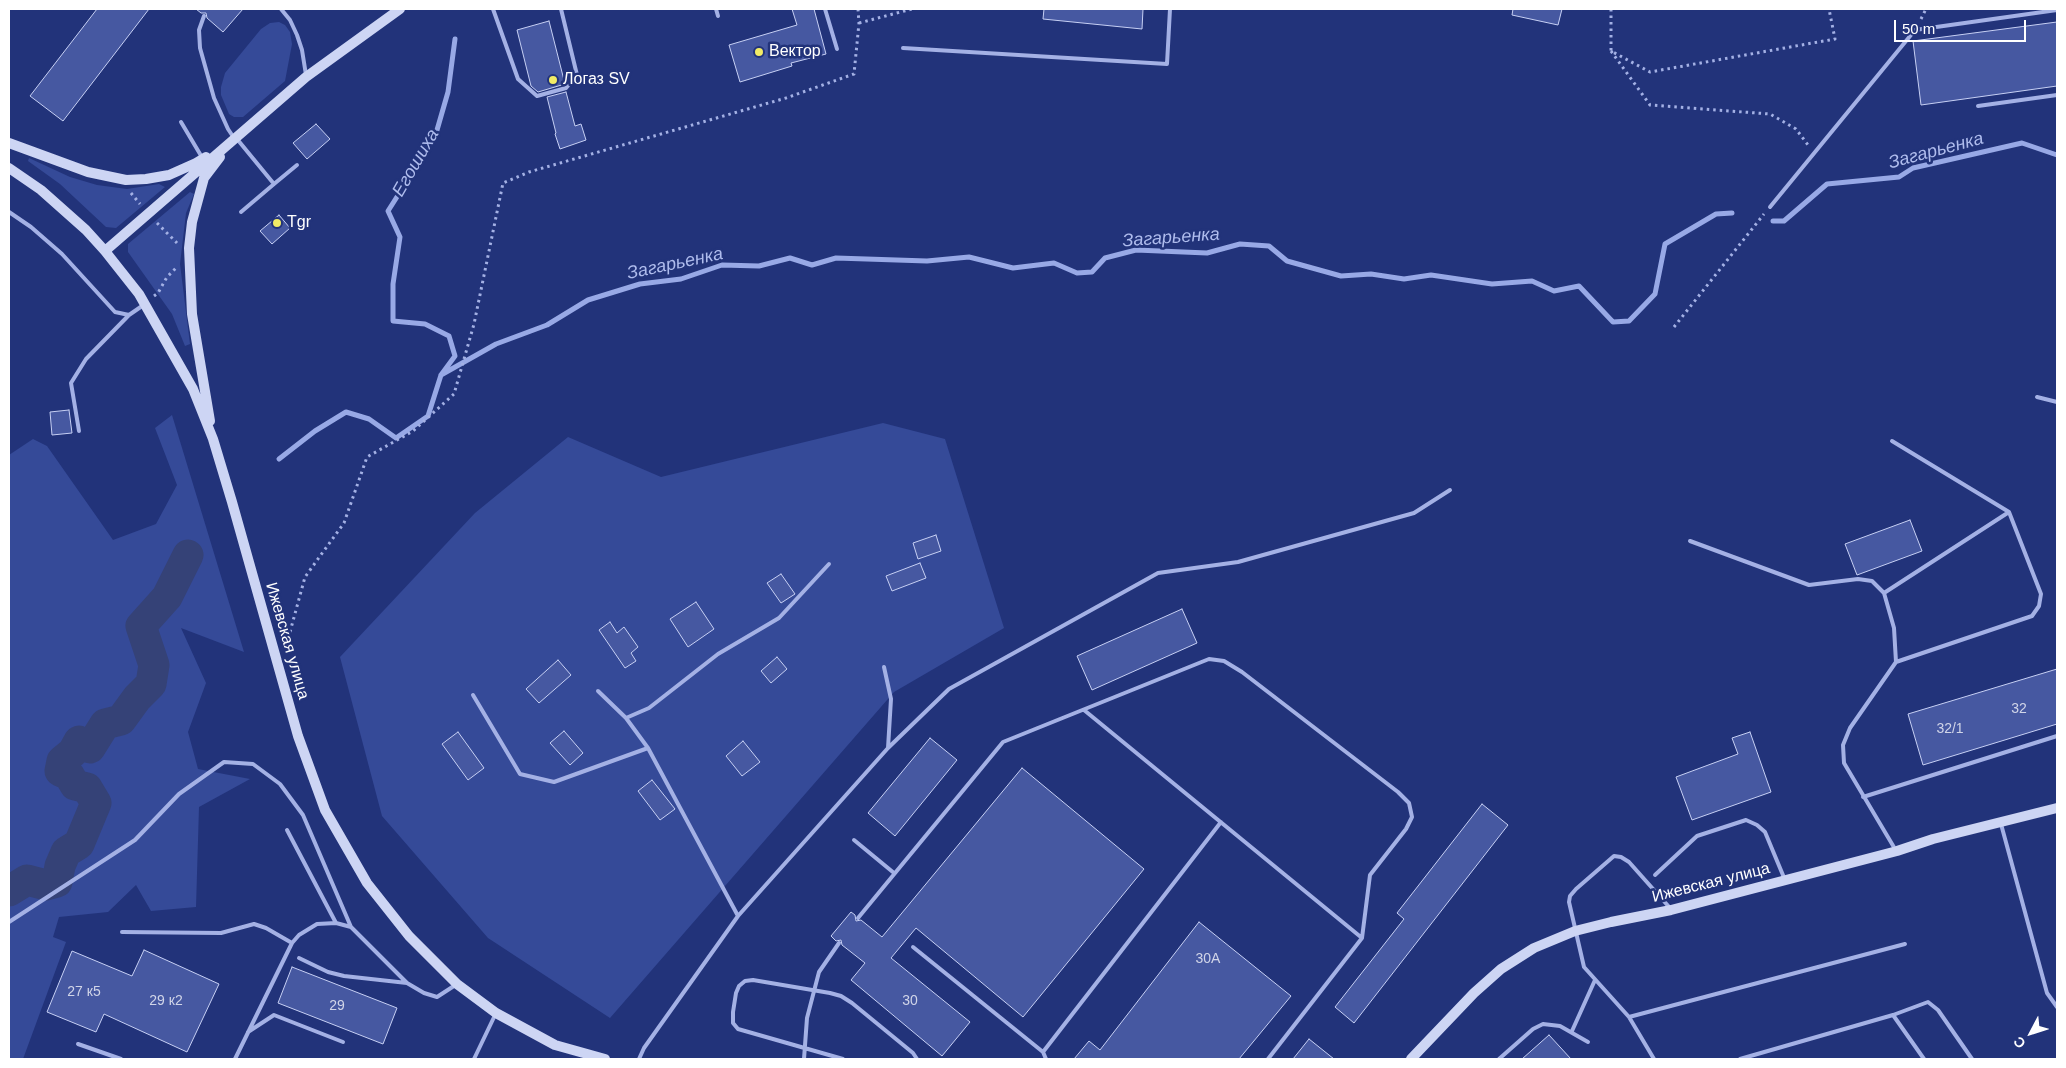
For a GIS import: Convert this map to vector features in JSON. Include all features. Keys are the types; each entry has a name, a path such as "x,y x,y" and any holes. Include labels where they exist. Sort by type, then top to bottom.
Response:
{"street":[{"path":"106,251 306,77 400,9"},
{"path":"9,143 88,172 126,180 169,175 203,159 234,138"},
{"path":"213,439 192,314 189,258 192,222 204,178 234,138"},
{"name":"Ижевская улица","path":"9,168 47,195 106,251 145,304 193,389 213,439 298,736 325,810 367,883 409,936 456,984 496,1014 556,1045 605,1059"},
{"name":"Ижевская улица","path":"1411,1059 1474,993 1502,968 1534,948 1576,931 1672,910 1897,851 1933,839 2057,808"}],"lane":[{"path":"281,9 290,20 300,42 306,77"},
{"path":"493,9 518,79 537,96 566,88 576,75 561,9"},
{"path":"716,9 718,16"},
{"path":"825,9 837,49"},
{"path":"903,48 1167,64 1170,9"},
{"path":"1770,207 1915,30 2057,10"},
{"path":"204,16 199,30 200,48 214,98 234,138 274,184"},
{"path":"1978,106 2057,95"},
{"path":"181,122 203,159"},
{"path":"241,212 297,165"},
{"path":"9,212 31,227 62,254 116,312 129,315"},
{"path":"79,431 71,383 86,359 129,315 145,304"},
{"path":"2038,397 2057,402"},
{"path":"1892,441 2009,512 2041,594 2039,606 2032,616 1896,662 1850,728 1844,745 1844,763 1897,851"},
{"path":"638,1059 738,916 888,748 949,689 1158,573 1238,562 1414,513 1450,490"},
{"path":"1884,593 2009,512"},
{"path":"1690,541 1809,585 1858,579 1872,582 1884,593 1894,628 1896,662"},
{"path":"626,718 649,708 718,654 779,618 829,564"},
{"path":"858,918 1002,742 1209,659 1224,661 1242,672 1398,792 1409,803 1412,817 1406,829 1370,875 1362,938 1268,1059"},
{"path":"884,667 891,699 888,748"},
{"path":"598,691 626,718 648,748 738,916"},
{"path":"473,695 520,774 554,782 648,748"},
{"path":"1084,710 1362,938"},
{"path":"1863,797 2057,736"},
{"path":"9,922 135,840 179,794 224,762 253,764 280,784 303,815 351,928 407,983 424,993 437,997 456,984"},
{"path":"1655,875 1697,836 1746,820 1757,825 1765,832 1785,880"},
{"path":"1043,1052 1221,822"},
{"path":"2001,823 2047,993 2057,1007"},
{"path":"287,830 336,922"},
{"path":"854,840 894,874"},
{"path":"1654,1059 1629,1017 1584,967 1569,902 1570,896 1614,856 1621,857 1628,862 1672,910"},
{"path":"235,1059 292,943 299,935 317,924 336,922 351,928"},
{"path":"122,932 221,933 254,924 266,928 292,943"},
{"path":"804,1059 808,1018 820,972 839,943"},
{"path":"1629,1017 1905,944"},
{"path":"913,947 1043,1052 1046,1059"},
{"path":"299,958 328,972 344,976 407,983"},
{"path":"843,1059 738,1029 733,1023 736,993 739,986 745,981 753,980 841,996 913,1053 917,1059"},
{"path":"1572,1031 1595,980"},
{"path":"1740,1059 1749,1058 1893,1015 1928,1002 1938,1010 1972,1059"},
{"path":"474,1059 496,1014"},
{"path":"247,1032 274,1015 343,1042"},
{"path":"1893,1015 1924,1059"},
{"path":"1499,1059 1539,1026 1554,1024 1572,1031 1588,1042"},
{"path":"78,1044 122,1059"}],"path":[{"path":"290,632 305,577 344,523 367,457 413,431 454,394 474,324 503,183 529,172 786,98 854,74 859,23 858,9"},
{"path":"859,23 912,9"},
{"path":"1611,9 1611,51 1650,105 1770,114 1796,129 1814,153"},
{"path":"1611,51 1650,72 1835,39 1829,9"},
{"path":"127,189 142,206"},
{"path":"156,222 181,247"},
{"path":"1674,327 1757,222"},
{"path":"145,304 158,293 167,277 189,258"}],"shaded area":[{"path":"279,22 285,25 290,32 292,44 285,81 243,117 234,117 229,114 221,95 225,73 261,29 270,23"},
{"path":"29,158 70,177 97,185 127,189 159,184 165,187 116,228 106,227 60,184 28,161"},
{"path":"190,192 194,194 186,213 180,264 190,344 185,346 172,314 128,252 128,244"},
{"path":"172,415 244,652 181,628 206,683 188,732 198,769 250,779 199,807 196,907 151,911 136,885 108,912 59,917 53,937 66,942 23,1059 9,1059 9,455 33,439 47,446 113,540 156,524 177,485 155,428"},
{"path":"883,423 945,439 1004,628 894,692 610,1018 488,938 382,816 340,657 475,513 568,437 661,477"}],"building":[{"path":"97,9 149,9 63,121 30,96"},
{"path":"196,9 243,9 223,32 207,18 206,13 201,13"},
{"path":"792,9 814,9 826,54 791,63 792,66 740,82 729,45 797,25"},
{"path":"1044,9 1143,9 1142,29 1043,19"},
{"path":"1513,9 1562,9 1558,25 1512,15"},
{"path":"549,21 565,84 538,92 531,86 517,30"},
{"path":"2057,22 2057,86 1921,105 1913,41"},
{"path":"566,92 575,126 581,124 586,140 560,149 547,97"},
{"path":"316,124 330,139 307,159 293,143"},
{"path":"279,215 290,228 272,244 260,231"},
{"path":"69,410 72,433 52,435 50,412"},
{"path":"1910,520 1922,551 1857,575 1845,544"},
{"path":"936,535 941,551 918,559 913,543"},
{"path":"920,563 926,578 892,591 886,576"},
{"path":"781,574 795,594 781,603 767,583"},
{"path":"696,602 714,629 688,647 670,619"},
{"path":"1182,609 1197,643 1092,690 1077,656"},
{"path":"610,622 617,633 624,627 638,647 631,653 636,661 625,668 599,630"},
{"path":"777,657 787,669 771,683 761,671"},
{"path":"558,660 571,675 539,703 526,689"},
{"path":"2057,669 2057,724 1923,765 1908,714"},
{"path":"564,731 583,753 570,765 550,743"},
{"path":"458,732 484,768 468,780 442,744"},
{"path":"1750,732 1771,792 1692,820 1676,777 1738,754 1732,738"},
{"path":"930,738 957,760 895,836 868,813"},
{"path":"743,741 760,762 742,776 726,756"},
{"path":"1022,768 1144,869 1023,1017 916,928 891,958 970,1022 942,1056 851,980 865,963 842,945 841,940 836,941 831,936 851,912 855,915 856,921 861,920 882,937"},
{"path":"652,780 675,809 660,820 638,791"},
{"path":"1482,804 1508,825 1354,1023 1335,1007 1404,919 1397,913"},
{"path":"1199,922 1291,996 1239,1059 1074,1059 1089,1041 1100,1050"},
{"path":"144,950 219,984 187,1052 104,1014 96,1032 47,1012 72,951 132,976"},
{"path":"292,967 397,1008 383,1044 278,1003"},
{"path":"1549,1035 1571,1059 1522,1059"},
{"path":"1309,1039 1334,1059 1293,1059"}],"waterway":[{"name":"Егошиха","path":"279,459 315,431 346,412 369,419 396,438 428,416 441,375 455,356 449,336 425,324 393,321 393,284 400,237 388,211 435,137 448,92 455,39"},
{"name":"Загарьенка","path":"1773,221 1784,221 1827,184 1899,177 1913,168 2022,143 2057,155"},
{"name":"Загарьенка","path":"441,375 496,344 547,325 588,300 640,284 681,279 722,265 759,266 790,258 812,265 836,258 927,261 969,257 1013,268 1054,263 1077,273 1092,272 1105,258 1136,250 1207,253 1240,244 1269,246 1287,261 1341,276 1371,274 1404,279 1431,275 1492,284 1532,281 1554,291 1579,286 1613,322 1629,321 1655,294 1665,244 1716,214 1732,213"},
{"name":"Егошиха","path":"9,891 27,880 46,885 57,882 60,866 66,852 79,844 96,803 87,788 75,785 69,775 60,771 62,761 73,752 79,741 90,748 105,724 121,720 137,698 151,684 154,665 141,626 167,597 188,555"}],"place":[{"name":"Вектор","path":"759,52"},
{"name":"Логаз SV","path":"553,80"},
{"name":"Tgr","path":"277,223"}]}
